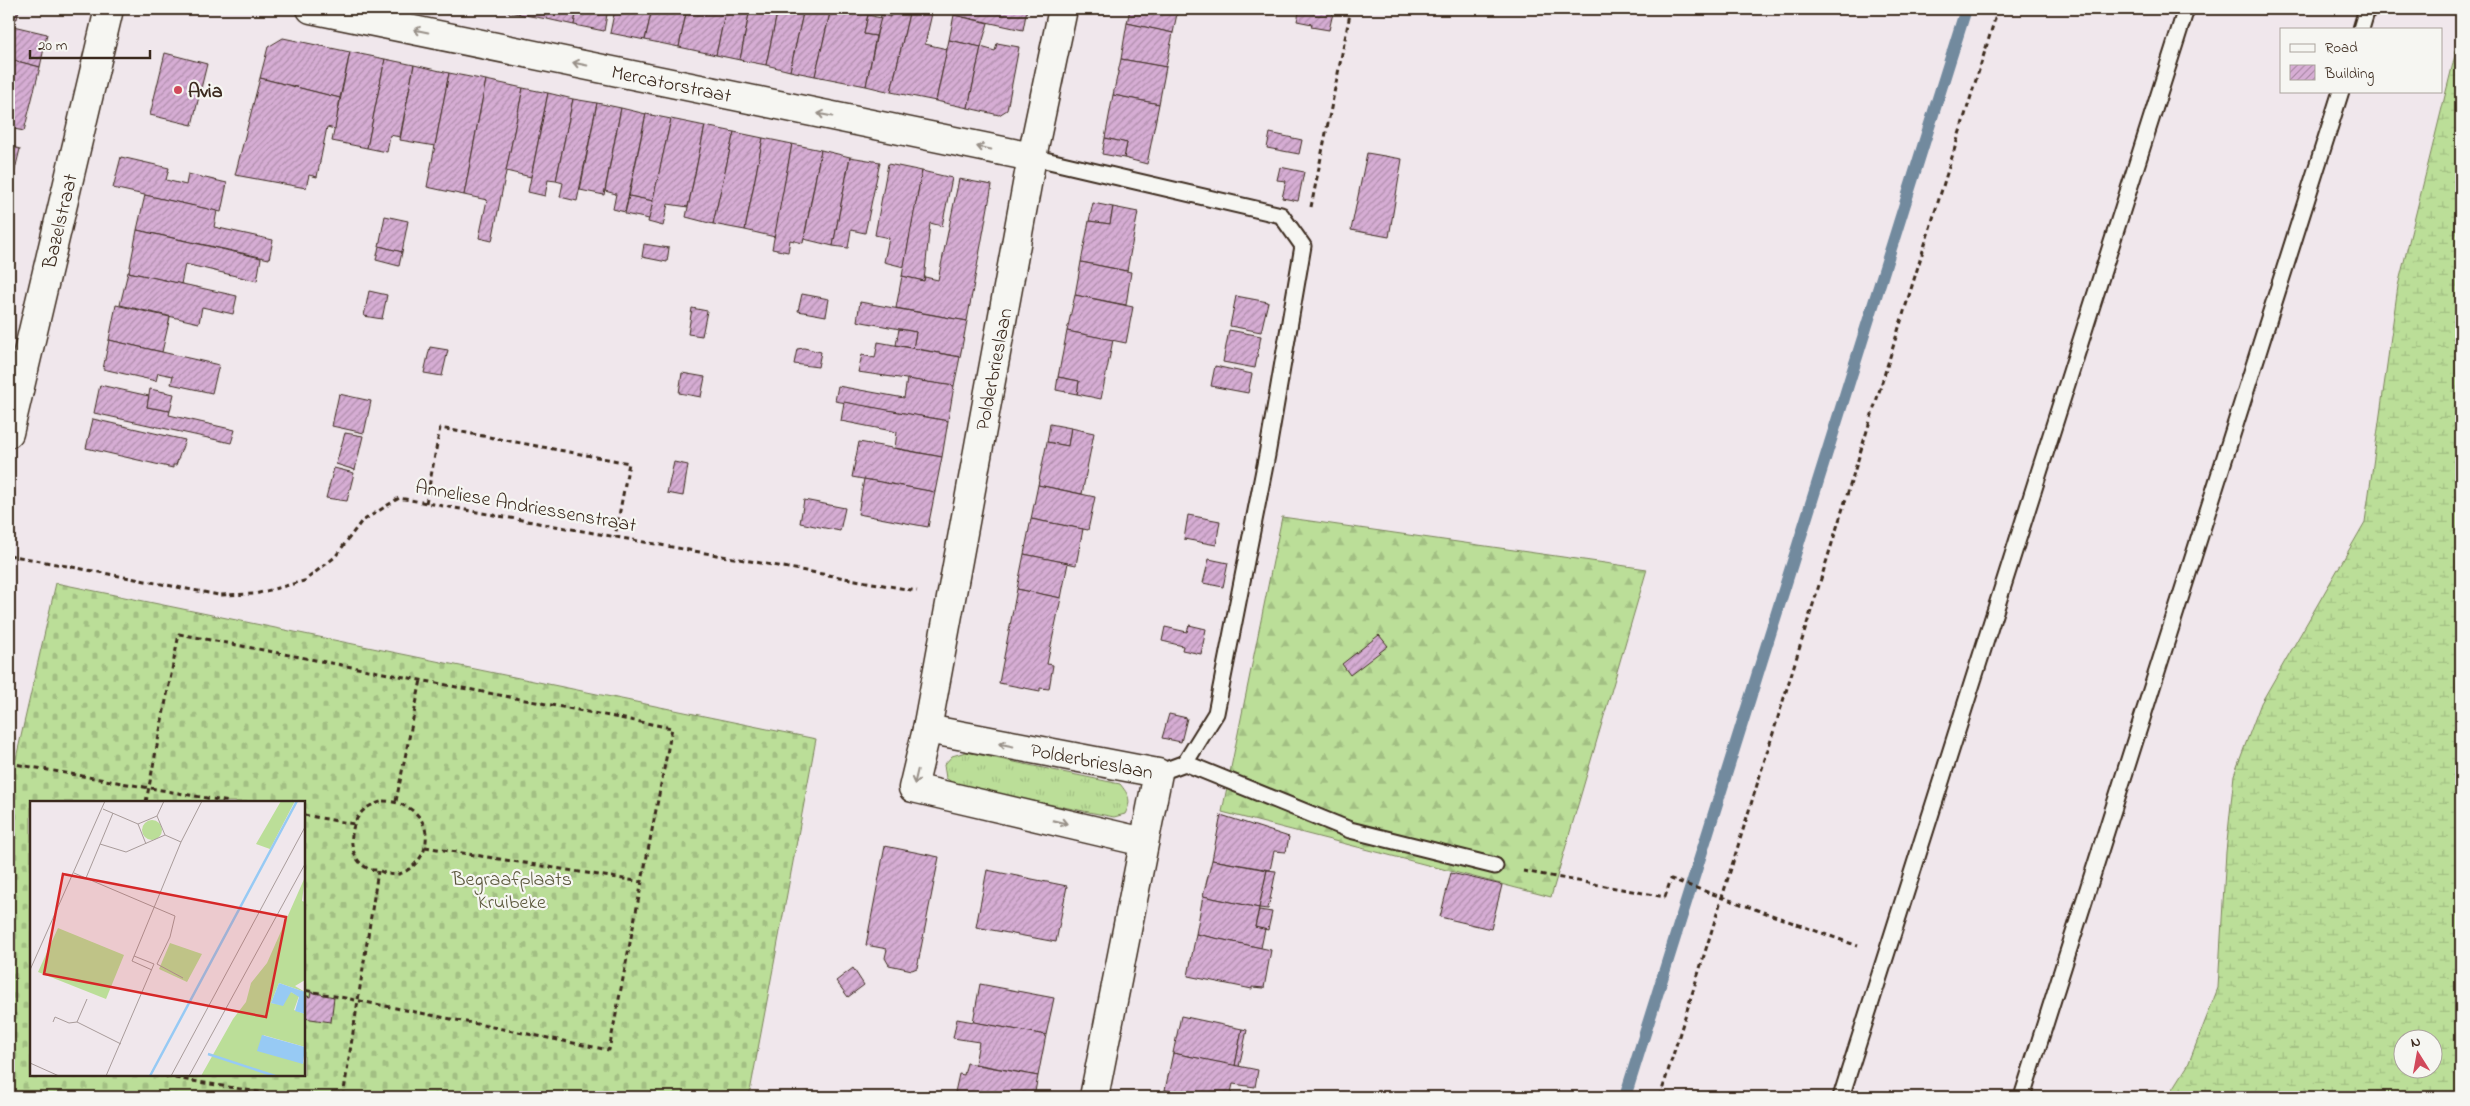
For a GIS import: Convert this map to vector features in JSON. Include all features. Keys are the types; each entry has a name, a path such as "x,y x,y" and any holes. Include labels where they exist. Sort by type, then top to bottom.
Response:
{"street":[{"name":"Bazelstraat","path":"9,433 109,9"},
{"name":"Mercatorstraat","path":"311,9 1032,157"},
{"name":"Polderbrieslaan","path":"1063,9 1032,157 927,729 913,788 1144,842"},
{"name":"Polderbrieslaan","path":"927,729 1158,773 1094,1097"}],"lane":[{"path":"1841,1097 1884,956 2186,9"},
{"path":"2361,28 2367,9"},
{"path":"2022,1097 2341,92"},
{"path":"1032,157 1281,215 1303,246 1267,455 1216,713 1186,762 1158,773"},
{"path":"1186,762 1350,830 1496,866"}],"path":[{"path":"1303,246 1351,9"},
{"path":"1660,1097 1998,9"},
{"path":"426,503 440,428 629,463 615,537"},
{"name":"Anneliese Andriessenstraat","path":"9,555 219,595 255,594 304,581 335,557 361,522 399,498 950,597"},
{"path":"146,801 179,634 672,728 610,1050 305,990"},
{"path":"396,801 420,680"},
{"path":"9,763 223,801"},
{"path":"383,801 396,801 408,806 423,823 426,835 425,847 420,858 407,870 390,875 378,870 367,869 358,860 353,850 351,836 354,824 361,813 371,805 383,801"},
{"path":"305,815 354,824"},
{"path":"425,847 642,882"},
{"path":"1496,866 1665,897 1671,880 1884,956"},
{"path":"344,1097 378,870"},
{"path":"164,1076 288,1097"}],"green space":[{"path":"2461,31 2461,1097 2168,1097 2188,1065 2218,988 2226,852 2234,775 2261,703 2365,522 2398,286"},
{"path":"1282,517 1647,569 1551,897 1222,812"},
{"name":"Begraafplaats Kruibeke","path":"56,583 816,739 749,1097 9,1097 9,789"},
{"path":"966,752 1120,784 1126,791 1128,798 1127,809 1125,814 1114,817 957,786 946,778 944,765 952,756"}],"building":[{"path":"9,9 19,9 17,19 9,17"},
{"path":"495,9 520,9 519,14"},
{"path":"520,9 549,9 547,19 519,14"},
{"path":"549,9 577,9 574,25 547,19"},
{"path":"577,9 608,9 604,31 574,25"},
{"path":"615,9 652,9 645,40 610,33"},
{"path":"652,9 687,9 679,47 645,40"},
{"path":"687,9 726,9 716,55 679,47"},
{"path":"726,9 750,9 740,60 716,55"},
{"path":"750,9 778,9 766,65 740,60"},
{"path":"778,9 804,9 790,71 766,65"},
{"path":"804,9 831,9 815,76 790,71"},
{"path":"831,9 869,9 864,34 876,36 866,86 815,76"},
{"path":"883,9 892,9 890,17 881,15"},
{"path":"892,9 910,9 891,92 866,86 881,15 890,17"},
{"path":"910,9 933,9 925,44 947,49 936,101 891,92"},
{"path":"955,9 1027,9 1023,30 954,15"},
{"path":"1130,9 1178,9 1173,33 1127,23"},
{"path":"1300,9 1334,9 1329,30 1311,27 1312,24 1297,21"},
{"path":"868,15 881,18 876,36 864,34"},
{"path":"954,15 988,23 981,47 949,40"},
{"path":"1127,23 1173,33 1166,67 1121,59"},
{"path":"9,25 47,34 40,67 9,59"},
{"path":"283,38 350,52 340,98 260,78 268,47"},
{"path":"949,40 981,47 968,108 936,101"},
{"path":"997,43 1019,47 1007,110 999,115 968,108 981,47 995,51"},
{"path":"350,52 385,59 367,148 332,141"},
{"path":"165,53 207,64 192,125 150,115"},
{"path":"9,59 40,67 24,131 9,128"},
{"path":"385,59 414,65 400,137 390,135 387,152 367,148"},
{"path":"1121,59 1166,67 1159,104 1113,95"},
{"path":"414,65 449,73 435,146 400,140"},
{"path":"449,73 486,80 464,195 427,187"},
{"path":"260,78 340,98 335,129 327,127 317,177 309,175 306,188 235,175"},
{"path":"486,80 523,88 492,241 479,238 487,200 464,195"},
{"path":"523,88 548,93 531,177 506,171"},
{"path":"548,93 573,99 556,181 548,180 545,196 528,192"},
{"path":"1113,95 1159,104 1147,164 1124,158 1127,143 1105,138"},
{"path":"573,99 597,103 577,201 560,197 563,183 556,181"},
{"path":"597,103 621,108 604,195 580,190"},
{"path":"621,108 646,114 625,212 613,209 616,194 605,191"},
{"path":"646,114 671,119 653,201 629,196"},
{"path":"671,119 705,126 688,207 668,204 663,226 648,222"},
{"path":"705,126 734,132 713,224 686,217"},
{"path":"734,132 763,138 745,230 713,224"},
{"path":"1270,133 1302,140 1299,154 1267,148"},
{"path":"763,138 792,144 775,237 745,230"},
{"path":"1105,138 1127,143 1124,158 1102,154"},
{"path":"792,144 821,150 803,243 790,240 788,252 772,249"},
{"path":"9,146 20,149 12,182 9,181"},
{"path":"821,150 850,157 833,246 804,239"},
{"path":"1367,153 1402,159 1389,237 1351,230"},
{"path":"121,157 169,168 166,180 186,185 188,174 227,183 221,212 113,188"},
{"path":"850,157 880,162 865,233 851,230 848,248 833,246"},
{"path":"888,164 922,171 904,267 884,262 889,238 875,235"},
{"path":"1280,167 1304,172 1298,201 1282,198 1286,181 1277,180"},
{"path":"922,171 952,178 942,226 930,223 924,281 902,276"},
{"path":"959,179 992,185 967,321 896,308 902,276 924,281 925,277 938,280"},
{"path":"145,195 217,211 214,227 273,240 269,259 137,230"},
{"path":"629,196 653,201 649,219 625,214"},
{"path":"1093,203 1113,207 1110,224 1089,221"},
{"path":"1113,207 1138,212 1127,271 1081,262 1089,221 1110,224"},
{"path":"385,216 408,221 402,252 379,246"},
{"path":"137,230 261,258 257,281 185,264 181,284 129,272"},
{"path":"644,244 669,248 667,262 642,257"},
{"path":"379,246 402,252 399,266 376,260"},
{"path":"1081,262 1131,272 1126,305 1075,295"},
{"path":"128,272 237,296 233,314 202,307 199,323 120,305"},
{"path":"369,291 387,295 382,319 364,316"},
{"path":"802,294 829,299 826,316 798,311"},
{"path":"1075,295 1133,307 1126,343 1067,331"},
{"path":"1236,296 1268,302 1261,332 1230,326"},
{"path":"860,302 967,321 960,357 913,348 916,332 857,321"},
{"path":"116,305 170,317 162,352 109,340"},
{"path":"692,308 707,311 702,336 688,334"},
{"path":"899,329 916,332 913,348 896,345"},
{"path":"1229,330 1261,336 1255,368 1223,362"},
{"path":"1067,331 1113,340 1101,399 1077,394 1079,381 1058,377"},
{"path":"109,340 219,365 212,393 171,384 173,376 158,373 156,381 103,369"},
{"path":"878,342 960,357 954,386 858,372 862,355 875,358"},
{"path":"430,347 448,350 442,376 424,373"},
{"path":"804,348 821,352 818,367 794,364 797,349"},
{"path":"1215,366 1252,374 1248,393 1211,386"},
{"path":"682,373 705,377 701,397 679,393"},
{"path":"1058,377 1079,381 1077,394 1056,390"},
{"path":"907,379 954,386 948,421 835,401 838,386 904,398"},
{"path":"100,385 149,396 147,407 170,411 169,415 235,430 231,443 94,413"},
{"path":"150,389 174,394 170,411 147,407"},
{"path":"339,394 371,401 364,433 332,426"},
{"path":"844,402 948,421 942,457 895,448 897,432 841,421"},
{"path":"93,419 185,440 176,465 173,465 173,468 86,448"},
{"path":"1050,424 1071,428 1068,446 1047,442"},
{"path":"1071,428 1094,433 1082,494 1038,485 1047,442 1068,446"},
{"path":"345,433 363,436 355,470 336,464"},
{"path":"859,442 942,457 935,492 852,477"},
{"path":"674,462 688,465 683,496 667,493"},
{"path":"334,468 354,473 347,501 326,498"},
{"path":"864,479 935,492 928,527 858,514"},
{"path":"1038,485 1095,497 1088,530 1031,519"},
{"path":"804,500 845,508 840,531 800,523"},
{"path":"1188,515 1220,521 1216,545 1184,539"},
{"path":"1031,519 1083,529 1076,565 1024,554"},
{"path":"1024,554 1068,563 1061,598 1017,589"},
{"path":"1209,559 1228,563 1223,587 1203,583"},
{"path":"1017,589 1061,598 1047,664 1053,665 1049,689 1040,688 1040,691 999,683"},
{"path":"1189,625 1206,629 1201,654 1182,650 1183,646 1162,641 1165,627 1187,632"},
{"path":"1379,635 1388,646 1350,675 1342,664"},
{"path":"1169,714 1187,718 1181,742 1162,738"},
{"path":"1221,815 1289,837 1286,852 1274,851 1270,870 1212,860"},
{"path":"885,846 939,857 917,968 912,970 889,965 885,958 887,949 866,945"},
{"path":"1212,860 1267,870 1259,908 1203,896"},
{"path":"987,870 1067,886 1056,942 976,927"},
{"path":"1267,870 1276,871 1268,909 1259,908"},
{"path":"1451,873 1502,885 1491,929 1440,917"},
{"path":"1203,896 1259,908 1255,927 1265,929 1261,948 1196,934"},
{"path":"1259,910 1272,912 1268,930 1255,927"},
{"path":"1196,934 1271,950 1264,988 1252,987 1252,989 1188,976"},
{"path":"853,968 864,985 848,997 836,981"},
{"path":"980,984 1054,998 1046,1035 973,1022"},
{"path":"311,992 334,997 331,1022 305,1018 305,995 310,997"},
{"path":"1181,1016 1242,1029 1235,1066 1173,1053"},
{"path":"957,1019 1046,1035 1038,1076 975,1064 979,1042 953,1038"},
{"path":"1242,1029 1247,1030 1239,1067 1235,1066"},
{"path":"1173,1053 1258,1070 1255,1087 1233,1084 1230,1097 1198,1097 1165,1090"},
{"path":"967,1063 1038,1076 1034,1097 954,1097 959,1074 964,1075"},
{"path":"1165,1090 1198,1097 1164,1097"}],"waterway":[{"path":"1625,1097 1966,9"}],"place":[{"name":"Avia","path":"178,90"}]}
